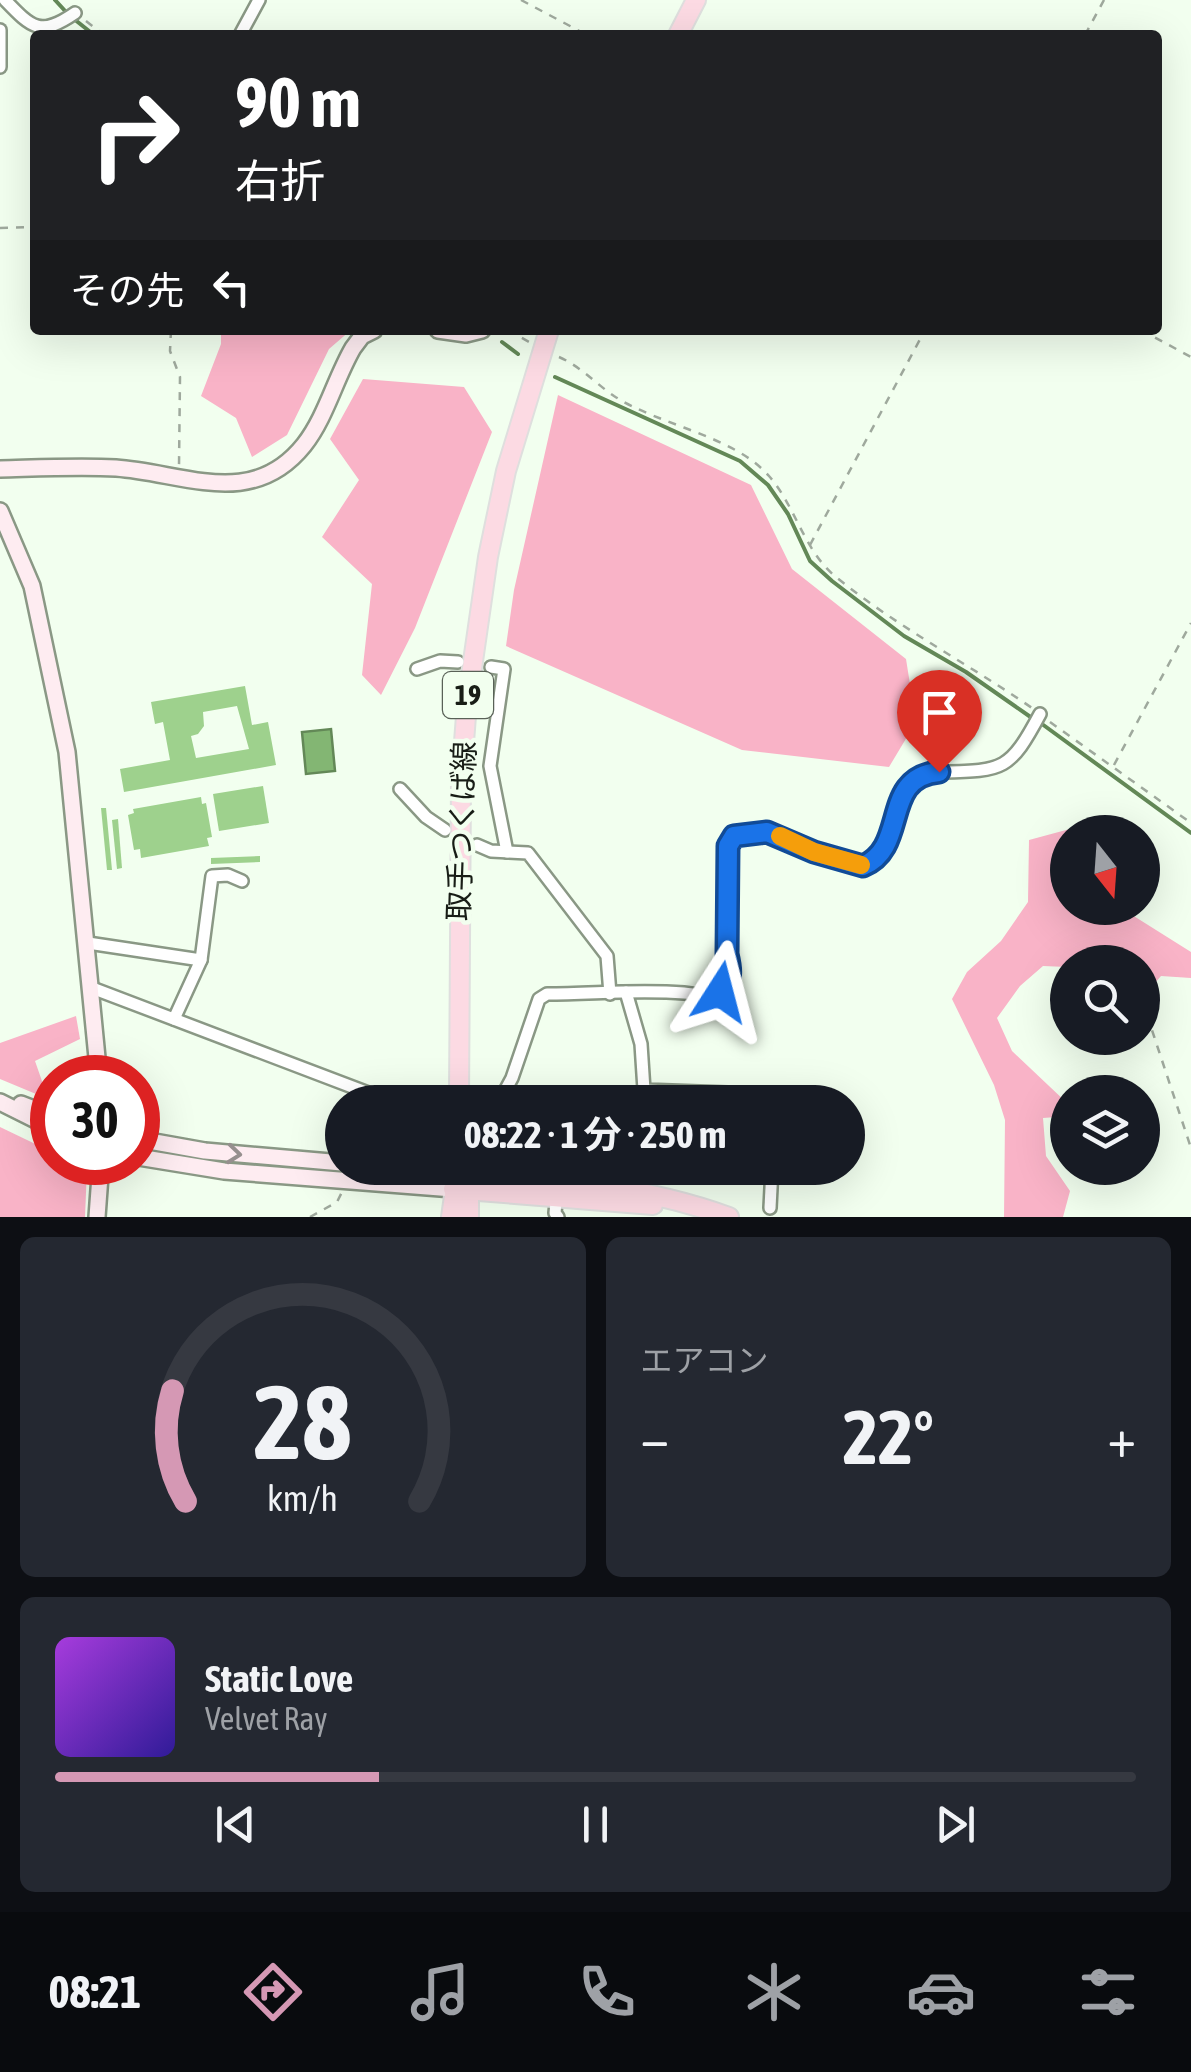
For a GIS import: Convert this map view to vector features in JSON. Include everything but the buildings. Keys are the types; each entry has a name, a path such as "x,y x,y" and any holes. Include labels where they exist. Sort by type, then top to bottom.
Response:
{"main road":[{"path":"681,30 696,0"},
{"name":"取手つくば線","path":"459,1085 460,781 467,703 488,556 506,471 546,339"},
{"path":"452,1217 459,1185"},
{"path":"461,1185 468,1217"},
{"path":"529,1185 616,1185 729,1217"},
{"path":"616,1185 712,1217"}],"street":[{"path":"5,0 28,25 46,28 75,13"},
{"path":"243,30 259,0"},
{"path":"0,30 0,67"},
{"path":"0,469 119,468 214,484 257,480 277,470 305,443 352,348 364,335"},
{"path":"0,511 25,564 67,752 97,1055"},
{"path":"416,669 440,661 458,662"},
{"path":"491,667 504,670 490,766 507,852"},
{"path":"508,1085 538,999 547,994 662,991 709,996 730,982 728,846 734,836 767,832 814,852 863,866 878,854 890,835 905,788 913,779 924,773 984,772 1002,766 1022,747 1040,714"},
{"path":"400,789 426,817 446,830"},
{"path":"477,845 491,852 528,853 606,956 610,994"},
{"path":"174,1019 201,960 212,876 228,875 242,881"},
{"path":"88,943 201,960"},
{"path":"92,988 347,1085"},
{"path":"626,992 641,1044 644,1085"},
{"path":"0,1093 30,1106"},
{"path":"0,1102 30,1117"},
{"path":"160,1143 325,1162"},
{"path":"160,1161 224,1171 325,1179"},
{"path":"97,1217 99,1185"},
{"path":"770,1208 771,1185"},
{"path":"557,1187 558,1217"}],"path":[{"path":"522,0 578,30"},
{"path":"1088,30 1104,0"},
{"path":"0,228 30,227"},
{"path":"171,335 170,351 180,377 179,477"},
{"path":"810,545 922,335"},
{"path":"1149,335 1191,357"},
{"path":"546,339 616,397 750,459 778,487 821,563 834,576 1040,714 1191,823"},
{"path":"1114,767 1191,623"},
{"path":"1160,1054 1191,1148"},
{"path":"310,1217 337,1202 343,1185"}],"shaded area":[{"path":"221,335 345,335 329,349 287,435 252,457 236,418 201,396"},
{"path":"363,379 464,387 492,432 415,628 381,695 362,675 372,584 322,537 359,480 330,439"},
{"path":"558,395 751,485 792,569 906,659 916,722 889,767 742,750 506,646 514,590"},
{"path":"331,729 335,771 306,774 302,732"},
{"path":"1050,834 1050,925 1148,925 1191,952 1191,978 1160,977 1160,945 1050,945 1050,966 1043,966 1020,986 997,1018 1012,1051 1050,1087 1050,1117 1043,1118 1046,1156 1050,1162 1050,1185 1066,1185 1070,1191 1063,1217 1004,1217 1005,1120 994,1085 952,999 967,972 1001,941 1028,902 1029,840"},
{"path":"76,1016 80,1039 47,1055 30,1055 30,1092 0,1079 0,1043"},
{"path":"0,1127 30,1141 30,1185 86,1185 85,1217 0,1217"}],"waterway":[{"path":"55,0 67,13"},
{"path":"74,19 88,30"},
{"path":"502,342 518,354"},
{"path":"555,377 740,461 768,485 788,514 810,561 832,581 904,636 966,672 1032,718"},
{"path":"1042,724 1191,833"}],"slow traffic":[{"path":"780,836 814,852 861,865"}],"route":[{"path":"720,992 730,982 731,971 727,954 728,846 734,836 767,832 814,852 863,866 878,854 890,835 905,788 924,773 939,772"}]}
